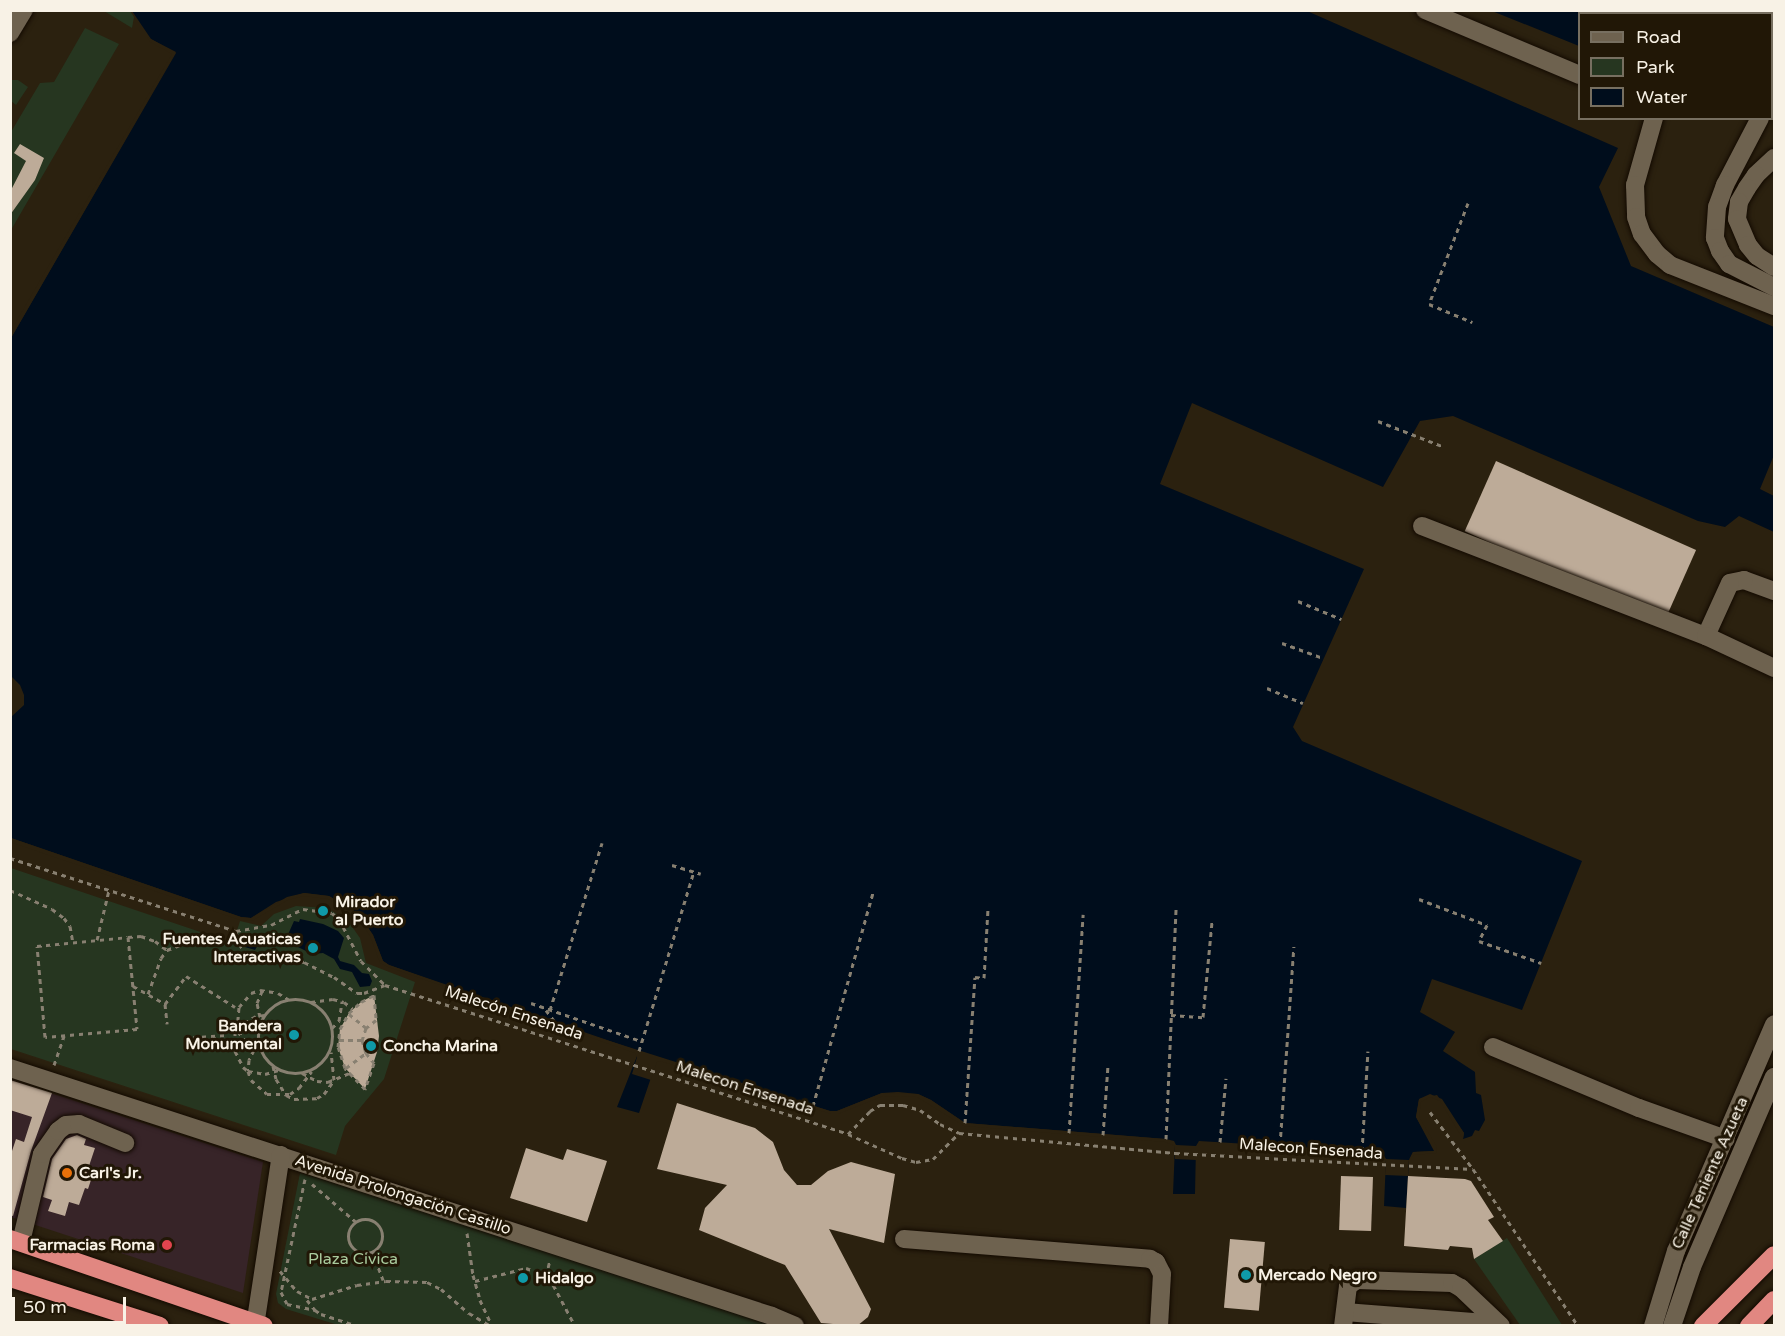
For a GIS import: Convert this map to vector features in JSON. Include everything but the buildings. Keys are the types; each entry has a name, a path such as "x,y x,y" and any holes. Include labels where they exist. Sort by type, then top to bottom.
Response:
{"highway":[{"path":"18,1243 258,1325"},
{"path":"1703,1326 1774,1255"},
{"path":"10,1278 160,1326"},
{"path":"1749,1326 1774,1300"}],"street":[{"path":"10,33 24,10"},
{"path":"1425,10 1578,74"},
{"path":"1653,120 1635,185 1636,217 1642,234 1657,254 1670,265 1774,306"},
{"path":"1759,120 1725,185 1717,207 1715,237 1719,251 1729,264 1774,287"},
{"path":"1774,158 1747,188 1739,202 1737,219 1748,245 1757,256 1774,267"},
{"path":"1422,525 1706,636 1774,668"},
{"path":"1706,636 1730,583 1744,580 1774,591"},
{"name":"Calle Teniente Azueta","path":"1653,1326 1676,1251 1774,1024"},
{"path":"1493,1047 1640,1108 1726,1139"},
{"name":"Avenida Prolongación Castillo","path":"10,1068 772,1316 795,1326"},
{"name":"Calle Teniente Azueta","path":"1672,1326 1692,1267 1774,1077"},
{"path":"18,1243 42,1154 58,1131 66,1125 79,1124 125,1143"},
{"path":"258,1325 281,1155"},
{"path":"904,1239 1150,1259 1156,1262 1162,1274 1159,1326"},
{"path":"1357,1280 1452,1283 1461,1288 1500,1325 1344,1319 1348,1286 1357,1280"}],"path":[{"path":"1468,203 1429,304 1472,322"},
{"path":"1378,421 1442,446"},
{"path":"1298,601 1341,619"},
{"path":"1282,643 1323,658"},
{"path":"1267,688 1303,703"},
{"path":"550,1010 602,843"},
{"name":"Malecón Ensenada","path":"10,858 236,932 271,925 303,909 332,913 339,919 361,961 385,985 635,1065"},
{"path":"672,865 701,874"},
{"path":"639,1051 694,872"},
{"path":"10,890 52,909 63,918 70,926 73,943"},
{"path":"97,940 109,890"},
{"path":"813,1106 873,893"},
{"path":"1419,899 1487,925 1479,941 1541,963"},
{"path":"1166,1139 1176,906"},
{"path":"965,1123 975,977 984,978 988,908"},
{"path":"1069,1133 1083,914"},
{"path":"1171,1015 1203,1017 1212,921"},
{"path":"236,932 242,949 246,953 304,962 327,972 357,993 364,993 385,985"},
{"path":"148,994 161,958 167,950 208,934"},
{"path":"128,937 137,1029 45,1037 37,946 73,943 97,940 128,937 141,936 155,941 167,950"},
{"path":"1280,1144 1294,946"},
{"path":"167,1024 165,1004 186,976 235,1007"},
{"path":"133,986 165,1004"},
{"path":"261,1022 257,1003 262,991"},
{"path":"330,1049 323,1062 302,1073 279,1070 265,1074 243,1068 235,1051 237,1016 243,1000 251,993 262,991 278,993 289,1000 342,1001 353,1009"},
{"path":"374,995 376,1020 366,1028 362,1040 366,1053 374,1063 365,1089 345,1068 338,1047 340,1029 349,1014 374,995"},
{"path":"289,1000 271,1008 261,1022 258,1042 254,1048 249,1071 251,1080 267,1094 286,1095 294,1099 317,1098 324,1094 334,1080 330,1049 332,1028 327,1016 311,1002"},
{"path":"332,1028 339,1021 342,1001"},
{"path":"531,1003 641,1041"},
{"path":"545,1008 564,1035"},
{"path":"349,1014 366,1028"},
{"path":"237,1030 259,1016 265,1015"},
{"path":"237,1030 254,1048 261,1050"},
{"path":"184,1038 226,1035"},
{"path":"49,1081 64,1036"},
{"path":"339,1040 362,1040"},
{"path":"258,1042 261,1050 279,1070"},
{"path":"1362,1150 1368,1051"},
{"path":"345,1068 366,1053"},
{"name":"Malecon Ensenada","path":"635,1065 848,1134 902,1158 926,1162 940,1153 959,1133"},
{"path":"1103,1135 1108,1065"},
{"path":"273,1066 273,1071 286,1095"},
{"path":"286,1095 299,1088 309,1078 313,1069"},
{"path":"302,1073 316,1081 334,1080 349,1073"},
{"path":"1220,1142 1226,1078"},
{"name":"Malecon Ensenada","path":"848,1134 870,1111 891,1104 920,1110 940,1124 959,1133 1175,1153 1473,1169"},
{"path":"1430,1112 1473,1169 1578,1326"},
{"path":"300,1173 356,1222"},
{"path":"305,1178 318,1182"},
{"path":"305,1178 281,1292 284,1301 359,1326"},
{"path":"373,1220 381,1229 382,1239 372,1251 362,1252 350,1242 349,1231 356,1222 373,1220"},
{"path":"475,1230 466,1228 475,1281 491,1326"},
{"path":"372,1251 384,1281"},
{"path":"546,1276 552,1254"},
{"path":"475,1281 526,1268 546,1276 563,1300 575,1326"},
{"path":"280,1271 315,1310"},
{"path":"306,1298 318,1299 357,1285 384,1281 427,1282 441,1288 469,1313 491,1326"}],"shaded area":[{"path":"11,1080 263,1162 243,1293 11,1217"}],"green space":[{"path":"104,11 130,11 134,17 132,28"},
{"path":"85,28 119,44 11,230 11,132 40,83 54,82"},
{"path":"11,80 18,80 28,87 16,105 11,101"},
{"path":"11,868 233,943 240,921 261,926 274,914 296,906 327,908 348,921 360,938 366,963 415,982 384,1079 345,1126 336,1155 11,1049"},
{"name":"Plaza Civica","path":"300,1173 780,1325 338,1325 286,1309 278,1303 276,1294"},
{"path":"1507,1238 1562,1325 1520,1325 1474,1259"}],"water":[{"path":"132,11 1307,11 1618,148 1599,187 1631,266 1774,327 1774,455 1760,489 1774,496 1774,532 1739,516 1725,527 1698,521 1453,416 1420,421 1383,487 1192,403 1160,484 1364,569 1293,727 1302,741 1582,861 1522,1010 1432,979 1420,1012 1455,1032 1443,1051 1475,1072 1476,1093 1481,1095 1485,1120 1479,1131 1475,1130 1472,1136 1463,1139 1464,1133 1437,1095 1419,1099 1416,1117 1434,1151 1413,1152 1409,1160 1406,1208 1384,1206 1386,1159 1382,1152 1199,1141 1196,1146 1195,1194 1173,1194 1175,1145 1165,1139 965,1123 931,1100 918,1094 898,1092 882,1093 837,1111 830,1111 658,1057 639,1113 617,1107 639,1051 389,965 383,961 373,935 358,913 329,896 304,893 276,902 251,918 241,917 11,838 10,718 24,705 24,695 20,685 10,675 11,338 176,53 151,39"},
{"path":"1492,11 1676,11 1578,12 1578,46"},
{"path":"300,919 323,924 338,931 344,938 338,957 340,961 354,965 362,973 369,974 372,981 370,986 360,987 352,972 340,969 334,959 323,953 312,954 292,944 283,947 267,940 259,943 255,950 245,947 244,940 249,935 258,938 275,934 286,939 294,921 299,922"}],"pier":[{"path":"147,37 176,52 11,338 10,332 172,54 150,42"},
{"path":"11,838 241,917 251,918 287,897 304,893 329,896 358,913 373,935 383,961 389,965 556,1024 830,1111 837,1111 882,1093 918,1094 965,1123 1166,1139 1174,1141 1176,1145 1196,1146 1196,1160 1175,1159 1175,1146 1165,1142 964,1126 917,1097 883,1096 838,1114 831,1114 660,1061 657,1062 651,1080 632,1074 637,1057 635,1053 380,963 370,936 356,915 328,899 304,896 288,900 252,921 240,920 10,842"},
{"path":"1430,1094 1442,1099 1464,1133 1463,1139 1440,1101 1430,1097 1421,1102 1419,1117 1437,1147 1436,1153 1414,1155 1409,1160 1413,1152 1434,1151 1416,1117 1419,1099"},
{"path":"1386,1159 1409,1160 1408,1176 1385,1175"}],"place":[{"name":"Mirador al Puerto","path":"323,911"},
{"name":"Fuentes Acuaticas Interactivas","path":"313,948"},
{"name":"Bandera Monumental","path":"294,1035"},
{"name":"Concha Marina","path":"371,1046"},
{"name":"Carl's Jr.","path":"67,1173"},
{"name":"Farmacias Roma","path":"167,1245"},
{"name":"Mercado Negro","path":"1246,1275"},
{"name":"Hidalgo","path":"523,1278"}]}
